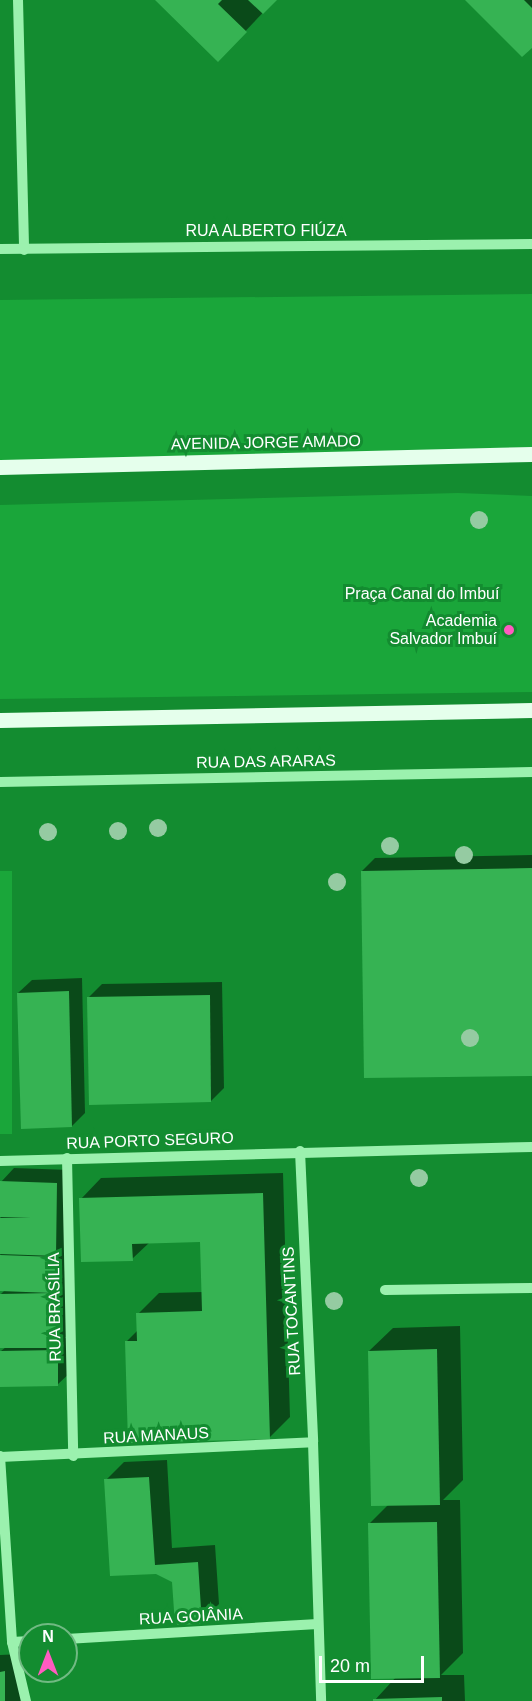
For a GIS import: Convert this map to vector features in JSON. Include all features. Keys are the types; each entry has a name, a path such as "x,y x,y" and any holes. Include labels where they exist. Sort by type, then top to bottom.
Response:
{"main road":[{"name":"AVENIDA JORGE AMADO","path":"0,467 532,454"},
{"path":"0,720 532,710"}],"street":[{"path":"18,0 24,250"},
{"name":"RUA ALBERTO FIÚZA","path":"0,249 532,244"},
{"name":"RUA DAS ARARAS","path":"0,782 532,772"},
{"path":"300,1151 532,1147"},
{"name":"RUA PORTO SEGURO","path":"0,1161 300,1151"},
{"name":"RUA TOCANTINS","path":"300,1151 313,1442 321,1701"},
{"name":"RUA BRASÍLIA","path":"67,1158 73,1456"},
{"path":"385,1290 532,1288"},
{"name":"RUA MANAUS","path":"0,1457 73,1456 313,1442"},
{"path":"0,1457 12,1642 26,1701"},
{"name":"RUA GOIÂNIA","path":"78,1638 318,1624"},
{"path":"12,1642 18,1642"}],"green space":[{"path":"532,294 532,447 0,463 0,300"},
{"name":"Praça Canal do Imbuí","path":"458,493 532,496 532,692 0,699 0,505"},
{"path":"0,871 12,871 12,1134 0,1134"}],"building":[{"path":"155,0 222,0 218,4 247,32 218,62"},
{"path":"248,0 277,0 263,14"},
{"path":"465,0 524,0 532,8 532,48 522,57"},
{"path":"532,868 532,1076 364,1078 361,871"},
{"path":"69,991 72,1127 21,1129 17,993"},
{"path":"210,995 211,1102 89,1105 87,997"},
{"path":"0,1181 57,1183 56,1256 0,1254 0,1218 31,1218 0,1217"},
{"path":"263,1193 270,1439 128,1443 125,1341 137,1341 136,1313 202,1311 200,1242 132,1244 133,1261 81,1262 79,1198"},
{"path":"0,1255 57,1257 56,1348 0,1348 0,1294 52,1293 0,1291"},
{"path":"437,1349 440,1505 371,1506 368,1351"},
{"path":"58,1350 58,1386 0,1387 0,1351"},
{"path":"149,1477 155,1565 198,1562 202,1624 175,1625 172,1582 156,1574 110,1576 104,1479"},
{"path":"437,1522 440,1678 371,1679 368,1523"},
{"path":"5,1671 5,1701 0,1701 0,1672"},
{"path":"442,1697 442,1701 373,1701 373,1699"}],"place":[{"name":"Academia Salvador Imbuí","path":"509,630"}]}
